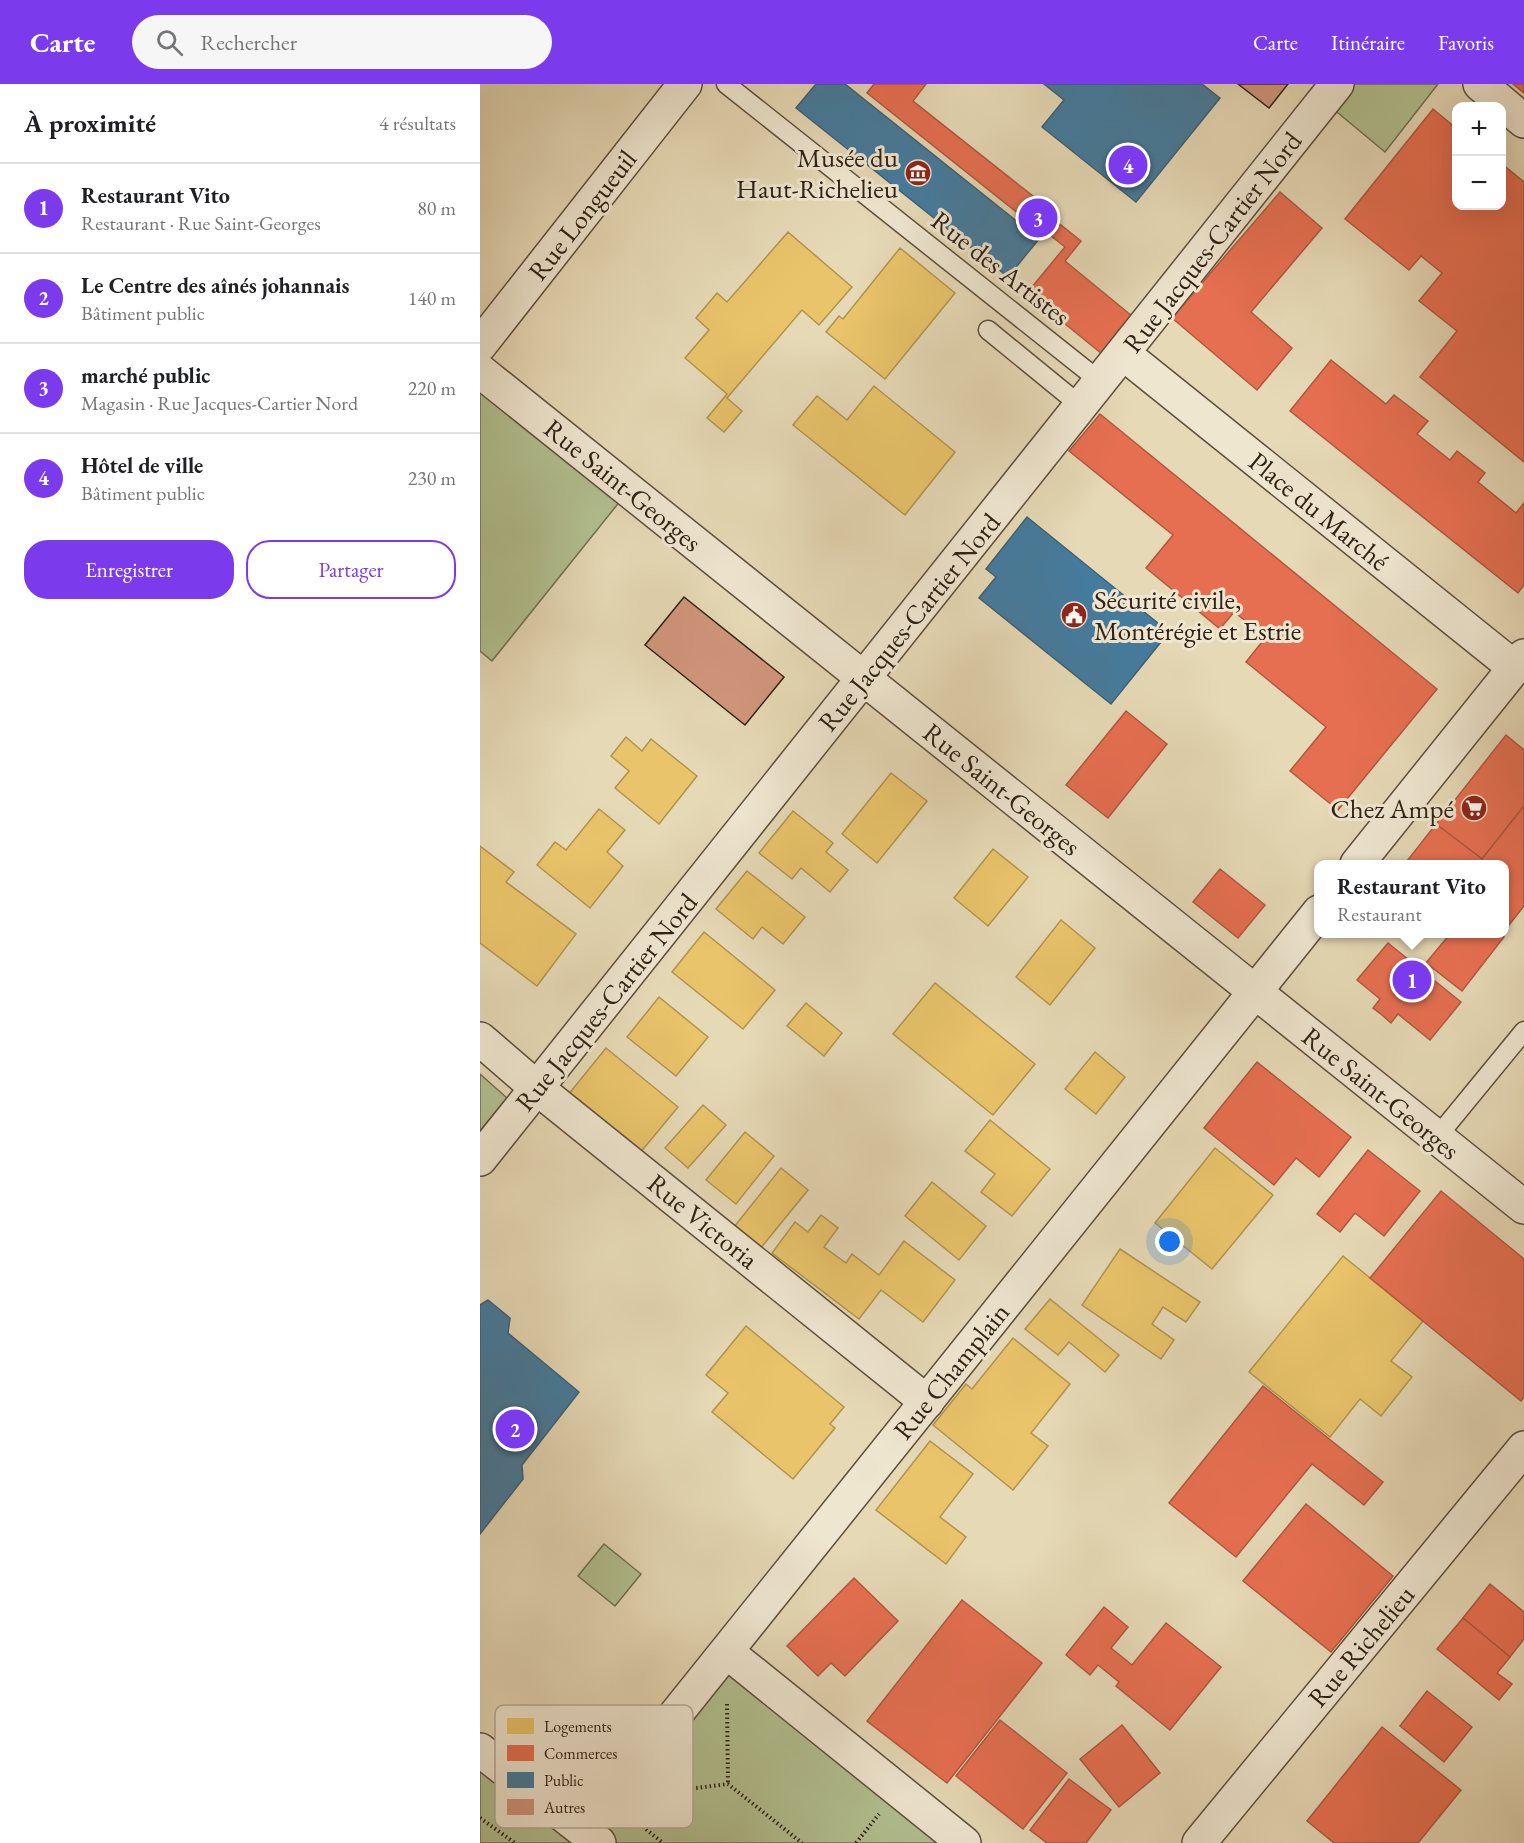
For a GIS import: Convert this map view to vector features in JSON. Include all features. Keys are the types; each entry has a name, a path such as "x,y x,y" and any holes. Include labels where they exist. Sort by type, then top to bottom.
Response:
{"street":[{"name":"Rue Longueuil","path":"480,345 684,84"},
{"name":"Rue Jacques-Cartier Nord","path":"480,1159 1337,84"},
{"path":"1480,84 1524,121"},
{"name":"Place du Marché","path":"1124,354 1519,662"},
{"name":"Rue Saint-Georges","path":"480,371 1524,1207"},
{"path":"1360,860 1519,662"},
{"name":"Rue Champlain","path":"684,1705 1314,918"},
{"name":"Rue Victoria","path":"480,1039 538,1089 927,1402"},
{"name":"Rue Richelieu","path":"1199,1843 1524,1448"},
{"path":"727,1652 964,1843"},
{"path":"480,1750 495,1763"},
{"path":"571,1828 584,1839"}],"lane":[{"name":"Rue des Artistes","path":"726,84 1091,394"},
{"path":"988,330 1091,394"},
{"path":"1437,1137 1524,1031"}],"path":[{"path":"727,1652 728,1784"},
{"path":"693,1788 728,1784 802,1843"},
{"path":"480,1818 515,1843"}],"green space":[{"path":"1351,84 1438,84 1385,152 1332,108"},
{"path":"480,371 629,490 492,661 480,651"},
{"path":"480,1074 507,1098 480,1131"},
{"path":"604,1544 641,1574 615,1606 578,1576"},
{"path":"727,1652 964,1843 599,1843 583,1830 585,1828 693,1828 693,1705 684,1705"},
{"path":"480,1771 495,1783 495,1828 553,1828 572,1843 480,1843"}],"building: Logements":[{"path":"788,232 852,287 819,325 802,310 727,398 742,411 724,432 707,418 727,394 685,358 709,330 696,318 717,293 727,302"},
{"path":"900,248 955,293 885,379 826,332 839,316 843,319"},
{"path":"874,386 955,452 905,515 793,425 817,396 847,420"},
{"path":"626,737 642,751 651,739 697,776 659,824 615,788 629,771 611,756"},
{"path":"891,773 927,801 877,863 842,834"},
{"path":"599,809 625,830 607,852 623,866 590,908 537,865 555,842 566,850"},
{"path":"793,811 833,843 826,852 848,870 830,892 801,868 792,879 759,853"},
{"path":"480,846 514,872 506,882 576,934 537,986 480,943"},
{"path":"993,849 1028,877 988,926 954,898"},
{"path":"747,871 805,917 783,944 762,927 753,939 716,909"},
{"path":"1061,920 1095,948 1050,1005 1016,977"},
{"path":"704,932 775,990 743,1029 672,972"},
{"path":"935,983 1035,1064 993,1115 893,1034"},
{"path":"659,997 708,1037 676,1076 627,1037"},
{"path":"806,1003 842,1033 824,1056 787,1026"},
{"path":"606,1048 678,1107 640,1153 568,1095"},
{"path":"1095,1052 1125,1077 1096,1114 1065,1089"},
{"path":"703,1105 726,1125 688,1168 665,1148"},
{"path":"990,1120 1050,1169 1012,1216 981,1192 995,1174 965,1151"},
{"path":"745,1132 774,1156 736,1204 706,1180"},
{"path":"1215,1148 1273,1195 1212,1269 1155,1223"},
{"path":"781,1168 808,1190 760,1249 734,1227"},
{"path":"932,1182 986,1226 959,1260 905,1216"},
{"path":"821,1215 838,1228 824,1247 846,1263 852,1254 879,1275 904,1241 955,1280 923,1322 881,1290 859,1319 772,1253 795,1222 808,1232"},
{"path":"1120,1249 1200,1302 1186,1322 1163,1307 1152,1324 1174,1340 1161,1359 1082,1305"},
{"path":"1343,1256 1423,1321 1391,1361 1412,1377 1381,1416 1360,1399 1330,1437 1249,1372"},
{"path":"1050,1299 1119,1355 1105,1372 1069,1342 1058,1355 1025,1329"},
{"path":"746,1326 844,1407 830,1424 835,1428 793,1479 712,1412 728,1393 706,1375"},
{"path":"1013,1338 1070,1384 1031,1433 1048,1446 1013,1490 933,1425 966,1384 972,1389"},
{"path":"930,1441 973,1474 940,1517 966,1537 946,1564 876,1510"}],"building: Commerces":[{"path":"874,84 926,84 913,101 1048,208 1045,212 1081,241 1065,261 1137,320 1107,358 1027,293 1065,247 1036,224 1034,226 867,93"},
{"path":"1513,84 1524,84 1524,93"},
{"path":"1433,109 1452,125 1452,210 1506,210 1506,167 1524,182 1524,462 1420,377 1457,331 1419,301 1442,273 1421,256 1409,270 1345,219"},
{"path":"1280,192 1322,228 1251,312 1292,348 1257,390 1172,318"},
{"path":"1331,360 1386,404 1394,395 1428,421 1417,434 1450,460 1457,451 1485,473 1478,482 1516,513 1524,503 1524,585 1518,593 1290,411"},
{"path":"1100,414 1437,689 1338,810 1290,771 1326,727 1246,662 1266,637 1234,612 1220,629 1146,568 1173,535 1069,451"},
{"path":"1126,711 1167,744 1108,818 1066,785"},
{"path":"1506,735 1524,750 1524,806 1482,859 1436,824"},
{"path":"1524,806 1524,906 1509,925 1509,860 1481,860"},
{"path":"1436,824 1482,859 1481,860 1408,860"},
{"path":"1220,869 1265,905 1238,938 1193,902"},
{"path":"1447,938 1503,938 1462,991 1426,963"},
{"path":"1388,943 1461,1002 1430,1040 1398,1014 1391,1023 1373,1008 1380,999 1357,980"},
{"path":"1257,1062 1351,1137 1319,1177 1296,1158 1274,1185 1204,1128"},
{"path":"1368,1150 1420,1191 1384,1236 1355,1213 1340,1232 1317,1214"},
{"path":"1441,1191 1524,1259 1524,1397 1521,1401 1370,1278"},
{"path":"1263,1386 1383,1482 1364,1505 1312,1464 1236,1557 1169,1503"},
{"path":"1306,1504 1393,1576 1331,1652 1243,1581"},
{"path":"854,1578 898,1621 845,1676 831,1663 818,1676 787,1646"},
{"path":"1490,1584 1524,1612 1524,1639 1510,1657 1463,1618"},
{"path":"962,1600 1042,1663 947,1783 867,1721"},
{"path":"1104,1607 1128,1627 1111,1648 1132,1665 1166,1623 1221,1667 1170,1730 1116,1686 1119,1682 1098,1665 1090,1675 1066,1655"},
{"path":"1463,1618 1510,1657 1497,1673 1512,1684 1499,1700 1437,1649"},
{"path":"1427,1691 1472,1727 1444,1762 1400,1726"},
{"path":"1000,1720 1067,1773 1023,1829 956,1776"},
{"path":"1122,1725 1160,1773 1119,1807 1080,1759"},
{"path":"1382,1727 1461,1790 1418,1843 1334,1843 1307,1821"},
{"path":"1069,1779 1111,1810 1086,1843 1047,1843 1030,1830"}],"building: Public":[{"name":"Musée du Haut-Richelieu","path":"816,84 845,84 1039,239 1008,277 796,108"},
{"path":"1044,84 1202,84 1220,98 1136,202 1042,127 1064,100"},
{"name":"Sécurité civile, Montérégie et Estrie","path":"1027,517 1169,632 1111,704 979,598 996,577 986,569"},
{"path":"488,1300 510,1318 508,1333 579,1392 522,1465 523,1479 480,1534 480,1305"}],"building: Autres":[{"path":"1238,84 1288,84 1269,108"},
{"path":"684,597 784,677 745,725 645,645"}],"place":[{"name":"Hôtel de ville","path":"1128,165"},
{"name":"Musée du Haut-Richelieu","path":"918,173"},
{"name":"marché public","path":"1038,218"},
{"name":"Sécurité civile, Montérégie et Estrie","path":"1074,615"},
{"name":"Chez Ampé","path":"1474,808"},
{"name":"Restaurant Vito","path":"1412,980"},
{"name":"Le Centre des aînés johannais","path":"515,1429"}]}
